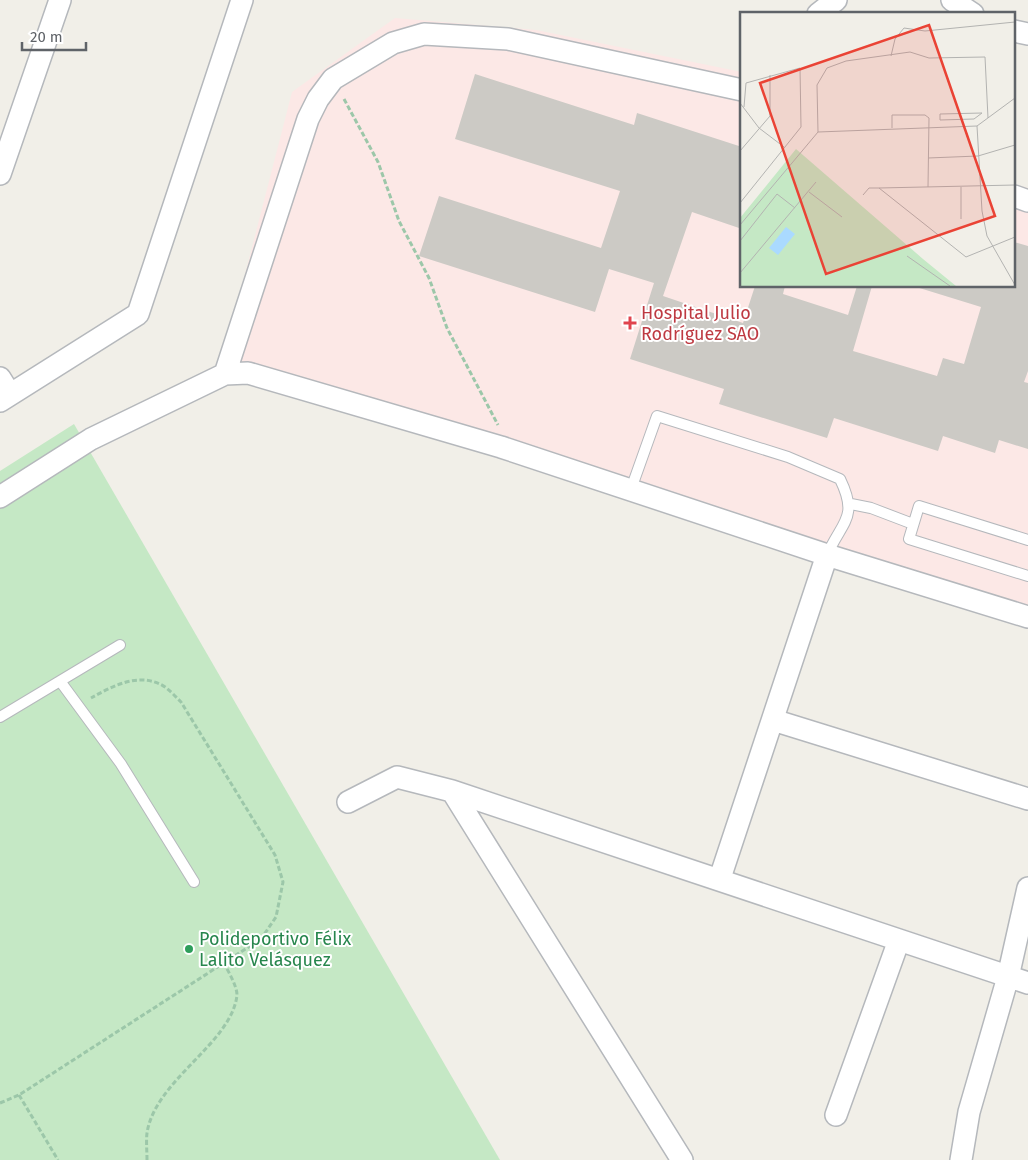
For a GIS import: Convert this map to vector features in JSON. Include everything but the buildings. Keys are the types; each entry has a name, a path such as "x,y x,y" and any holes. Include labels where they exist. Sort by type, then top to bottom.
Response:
{"street":[{"path":"0,174 60,0"},
{"path":"3,391 138,314 242,0"},
{"path":"821,12 836,0"},
{"path":"952,0 970,12"},
{"path":"225,374 308,118 318,99 333,79 393,42 424,34 508,39 740,90"},
{"path":"1016,197 1028,201"},
{"path":"0,497 91,439 225,374 248,374 501,447 826,555 1028,617"},
{"path":"720,878 826,555"},
{"path":"773,720 1028,799"},
{"path":"348,802 397,777 452,791 720,878 1008,977 1028,982"},
{"path":"452,791 682,1160"},
{"path":"961,1160 969,1112 1008,977 1028,888"},
{"path":"836,1115 899,940"}],"lane":[{"path":"631,489 657,416 788,457 840,480 850,504 848,515 826,555"},
{"path":"850,504 871,508 913,524"},
{"path":"1028,540 919,506 908,539 1028,576"},
{"path":"0,717 120,645"},
{"path":"60,682 121,764 194,882"}],"path":[{"path":"333,79 378,162 399,221 429,278 447,328 501,432 501,447"},
{"path":"0,1103 19,1095 260,939 276,917 283,882 275,855 181,702 160,684 135,680 114,686 77,705"},
{"path":"147,1160 147,1132 156,1109 174,1083 219,1031 231,1014 237,993 224,963"},
{"path":"19,1095 58,1160"}],"shaded area":[{"name":"Hospital Julio Rodríguez SAO","path":"395,18 536,30 740,72 740,288 1016,288 1016,185 1028,188 1028,606 223,360 292,92"}],"green space":[{"name":"Polideportivo Félix Lalito Velásquez","path":"74,424 500,1160 0,1160 0,471"}],"place":[{"name":"Hospital Julio Rodríguez SAO","path":"630,323"},
{"name":"Polideportivo Félix Lalito Velásquez","path":"189,949"}]}
